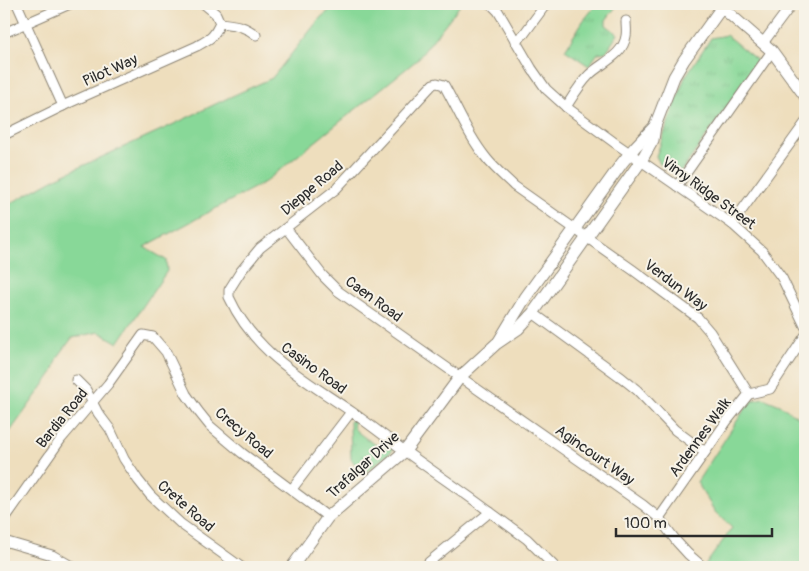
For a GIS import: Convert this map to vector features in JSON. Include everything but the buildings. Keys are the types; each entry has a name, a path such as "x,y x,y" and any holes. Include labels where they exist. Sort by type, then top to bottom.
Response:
{"street":[{"path":"17,4 63,106"},
{"path":"4,33 70,4"},
{"path":"204,4 216,14 220,23 240,25 256,35"},
{"name":"Vimy Ridge Street","path":"491,4 498,11 546,89 566,107 615,143 732,224 762,251 782,278 805,326"},
{"path":"515,41 524,34 546,4"},
{"path":"763,43 792,4"},
{"path":"720,6 772,51 805,96"},
{"name":"Trafalgar Drive","path":"292,567 328,517 405,451 452,385 496,344 518,329 533,313 641,161 652,140 674,77 720,6"},
{"path":"566,107 587,77 612,58 618,51 626,37 626,20"},
{"name":"Pilot Way","path":"4,135 63,106 197,46 216,34 220,23"},
{"path":"677,186 772,51"},
{"name":"Dieppe Road","path":"229,290 254,254 346,181 433,84"},
{"name":"Verdun Way","path":"433,84 444,85 472,137 486,158 514,186 698,318 710,332 749,394"},
{"path":"732,224 805,123"},
{"name":"Trafalgar Drive","path":"496,344 514,314 630,153 656,126"},
{"name":"Caen Road","path":"286,228 323,276 338,291 460,377"},
{"name":"Casino Road","path":"229,290 231,303 252,335 274,358 490,512 526,539 555,567"},
{"path":"533,313 637,390 675,430 705,452"},
{"name":"Bardia Road","path":"4,520 61,439 108,384 143,334"},
{"name":"Crecy Road","path":"143,334 153,337 166,352 186,394 210,426 242,453 328,517"},
{"name":"Ardennes Walk","path":"659,518 727,421 749,394 770,389 805,336"},
{"name":"Agincourt Way","path":"460,377 643,505 659,518 688,554 703,567"},
{"name":"Crete Road","path":"76,380 86,390 110,429 124,459 150,495 181,524 241,567"},
{"path":"292,489 352,412"},
{"path":"425,567 490,512"},
{"path":"4,541 52,554 73,567"}],"green space":[{"path":"338,4 461,4 417,60 265,182 144,247 166,260 167,271 118,343 99,332 72,338 58,357 53,372 4,440 4,207 58,177 272,78 321,17"},
{"path":"597,4 618,4 606,20 606,25 618,34 606,52 598,53 589,66 565,50 583,21"},
{"path":"726,35 759,62 678,176 660,164 656,156 685,77 711,38"},
{"path":"763,398 780,405 805,422 805,560 800,567 704,567 732,528 715,512 697,482 750,401"},
{"path":"354,420 354,428 362,436 378,446 383,447 388,444 393,449 366,472 360,470 351,459 350,421"}]}
